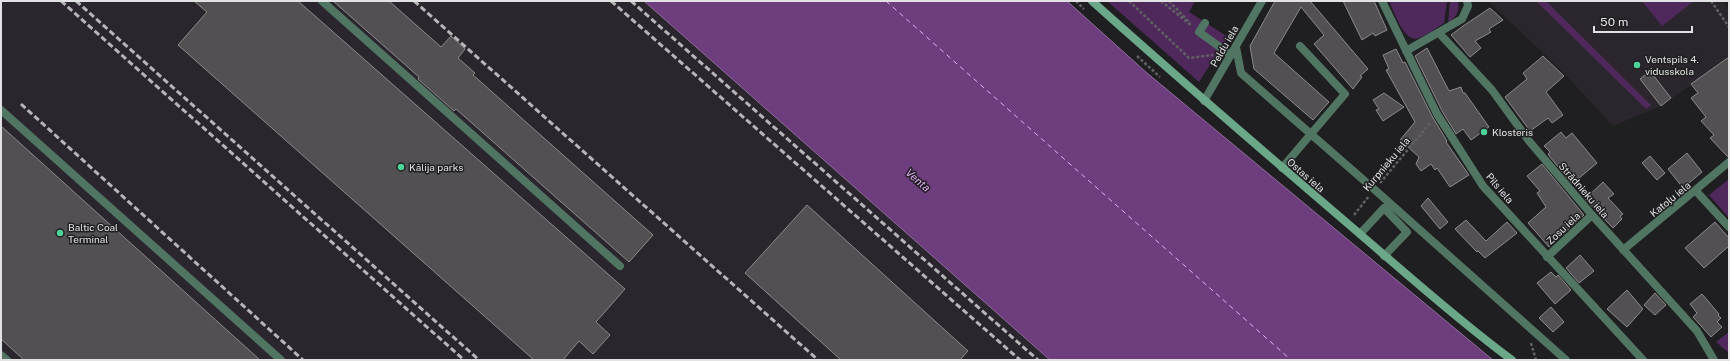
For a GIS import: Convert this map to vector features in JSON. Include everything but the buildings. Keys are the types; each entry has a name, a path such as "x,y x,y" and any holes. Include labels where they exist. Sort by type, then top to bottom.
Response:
{"street":[{"path":"322,1 620,266"},
{"name":"Ostas iela","path":"1092,1 1204,101 1384,256 1479,336 1512,360"},
{"name":"Peldu iela","path":"1204,101 1262,1"},
{"name":"Pils iela","path":"1382,1 1437,114 1483,186 1643,360"},
{"path":"1406,51 1462,19 1468,6 1467,1"},
{"path":"1205,23 1199,32 1231,55"},
{"name":"Strādnieku iela","path":"1439,33 1492,90 1529,142 1592,215 1697,330 1714,360"},
{"path":"1282,168 1345,94 1300,46"},
{"path":"1236,47 1241,73 1566,360"},
{"path":"1,110 280,360"},
{"name":"Katoļu iela","path":"1623,250 1696,191 1729,162"},
{"path":"1696,191 1729,227"},
{"path":"1360,234 1384,208 1407,232 1384,256"},
{"name":"Zosu iela","path":"1547,256 1592,215"},
{"path":"1,355 7,360"}],"path":[{"path":"1129,1 1189,58 1216,55"},
{"path":"1161,1 1199,32"},
{"path":"1169,1 1199,32"},
{"path":"1711,1 1729,27"},
{"name":"Kurpnieku iela","path":"1347,224 1437,114"}],"shaded area":[{"path":"1,1 644,1 1050,360 1,360"},
{"path":"1107,1 1195,1 1189,12 1228,37 1199,82"},
{"path":"1389,1 1447,1 1444,23 1422,37 1414,39 1404,32 1400,26"},
{"path":"1450,1 1458,1 1458,11 1453,19 1448,23"},
{"name":"Ventspils 4. vidusskola","path":"1488,1 1723,1 1729,11 1729,58 1661,106 1613,126 1562,71"},
{"path":"1536,1 1546,1 1651,105 1646,109"},
{"path":"1642,1 1694,1 1662,26"},
{"path":"1729,179 1729,218 1709,195"},
{"path":"1729,332 1729,353 1716,342"}],"water":[{"name":"Venta","path":"644,1 1067,1 1147,73 1493,360 1050,360"}],"ferry route":[{"path":"886,1 1291,360"}],"railway":[{"path":"61,1 464,360"},
{"path":"76,1 479,360"},
{"path":"414,1 818,360"},
{"path":"611,1 1020,360"},
{"path":"631,1 1038,360"},
{"path":"21,104 303,360"}],"place":[{"name":"Ventspils 4. vidusskola","path":"1637,65"},
{"name":"Klosteris","path":"1484,132"},
{"name":"Kālija parks","path":"401,167"},
{"name":"Baltic Coal Terminal","path":"60,233"}]}
